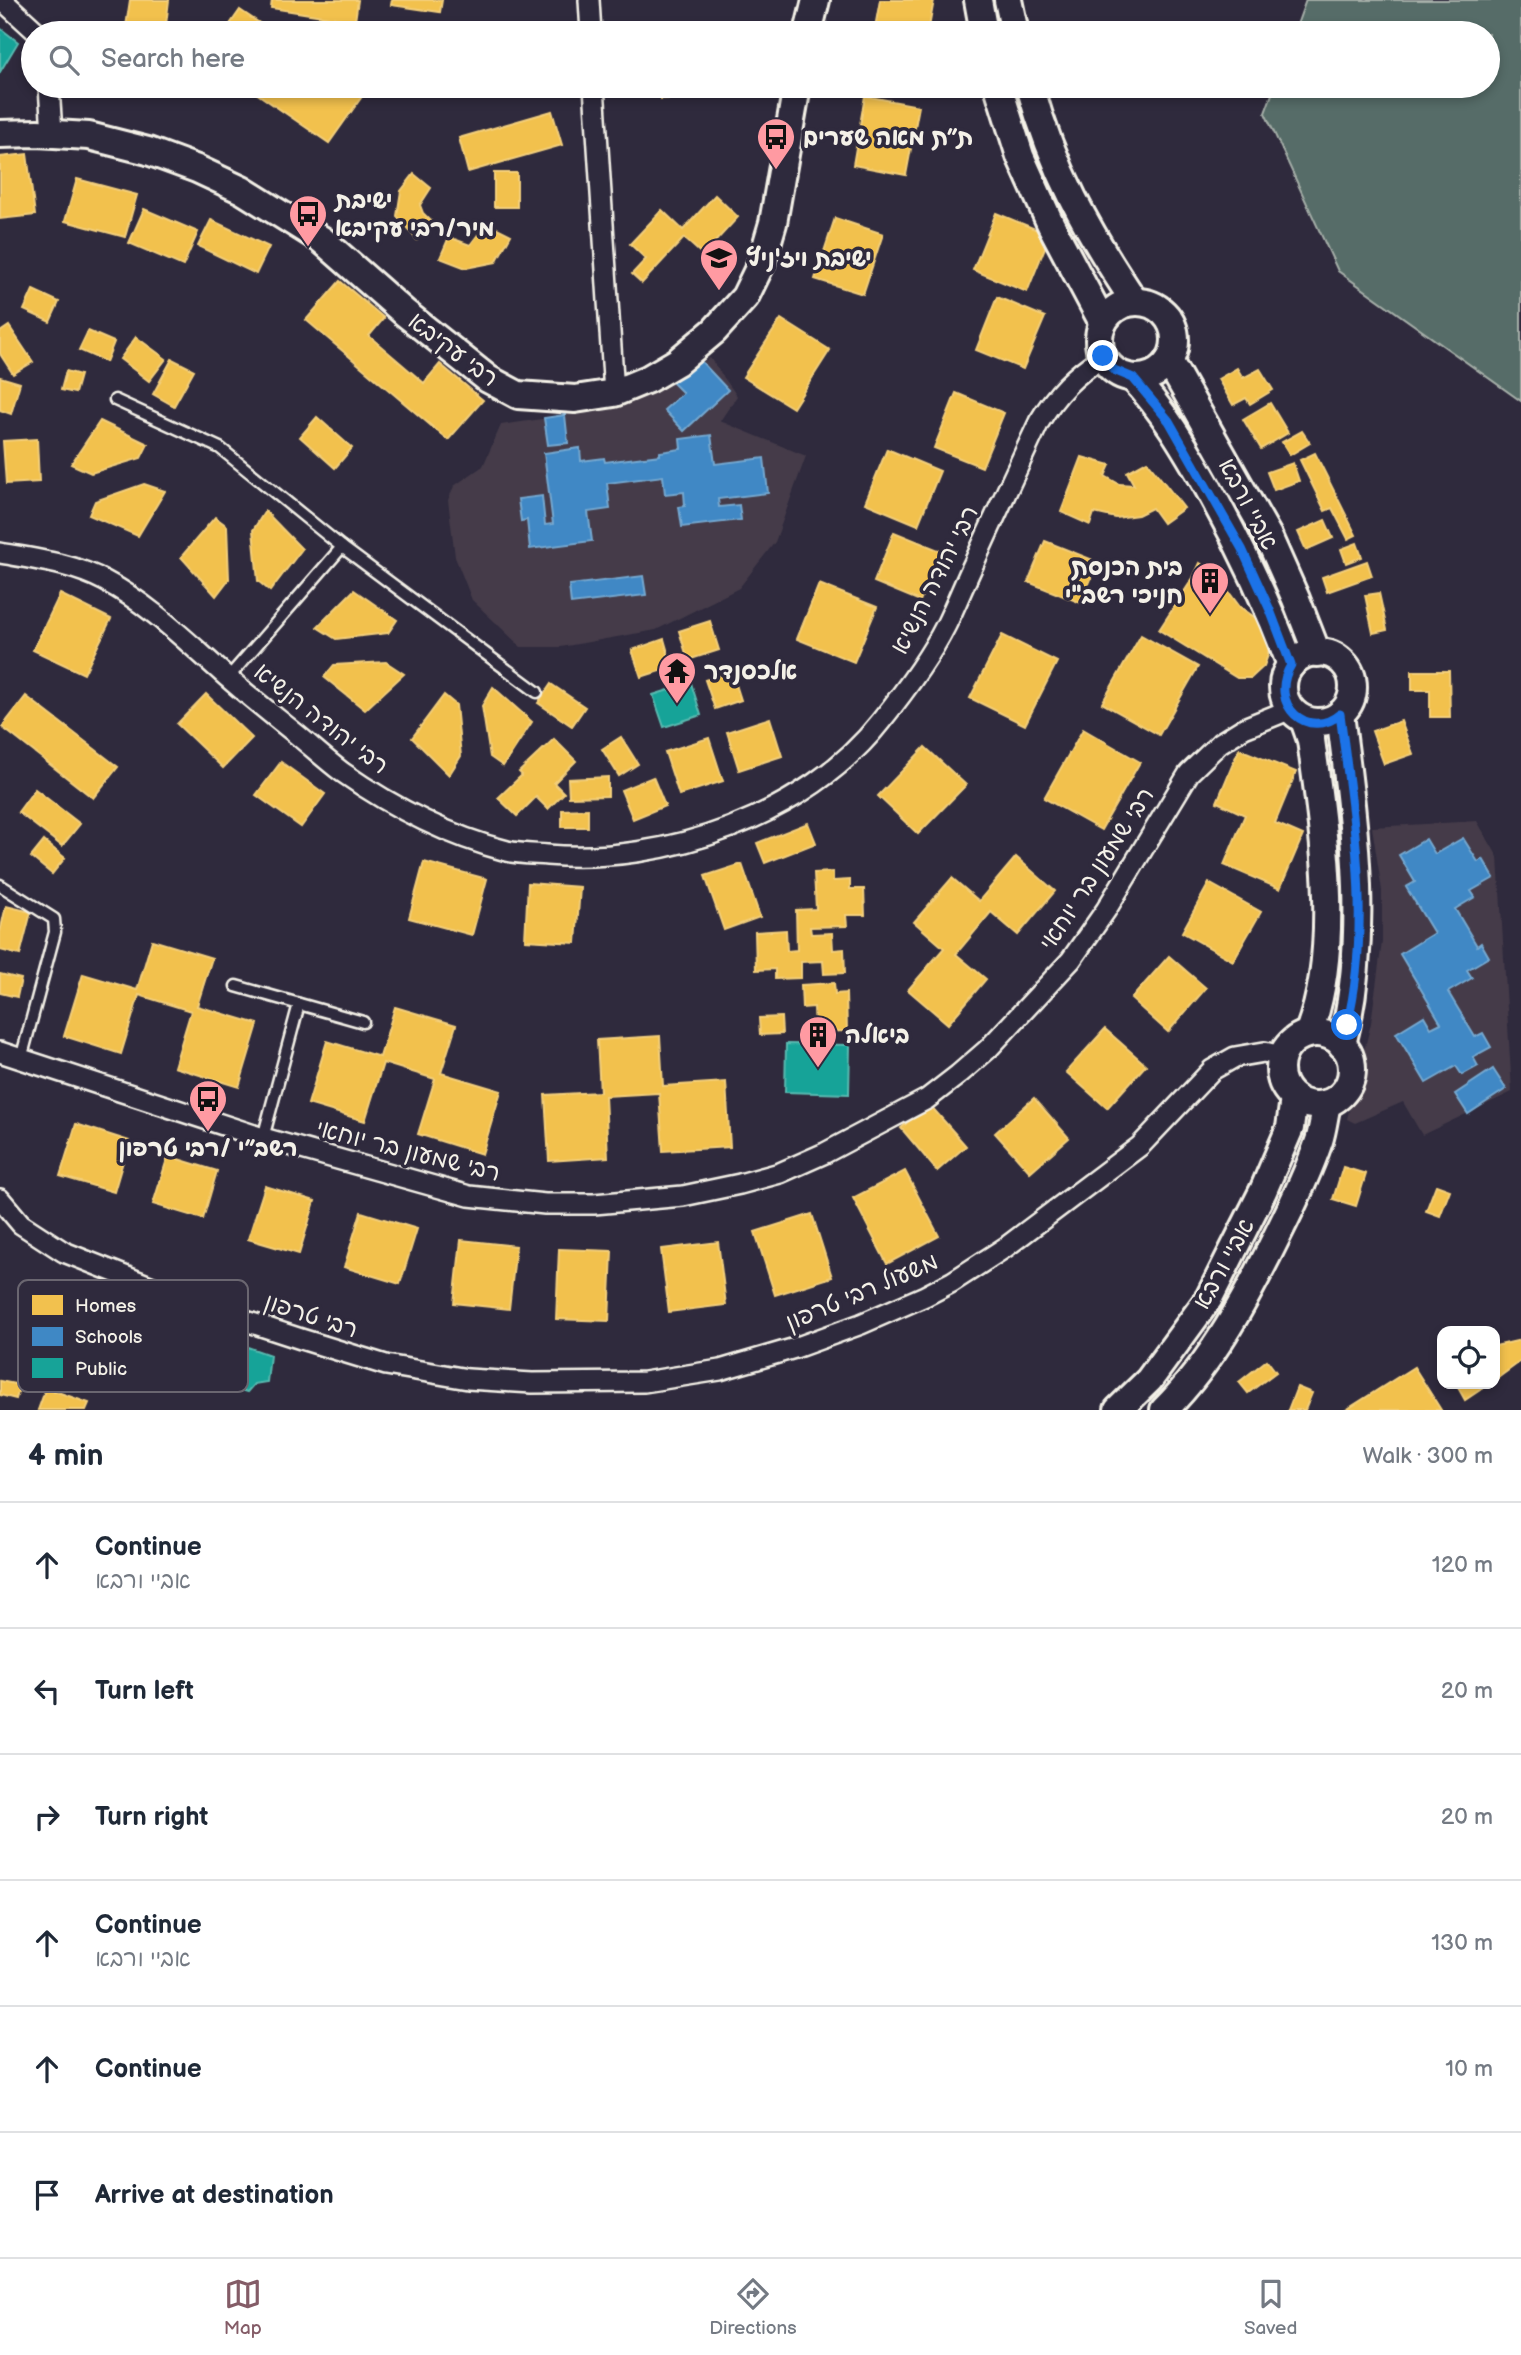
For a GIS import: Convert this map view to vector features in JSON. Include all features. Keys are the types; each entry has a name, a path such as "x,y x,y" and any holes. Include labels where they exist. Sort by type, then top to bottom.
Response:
{"street":[{"path":"2,0 25,21"},
{"path":"589,0 590,21"},
{"path":"811,21 816,0"},
{"path":"978,0 982,21"},
{"path":"1008,0 1012,21"},
{"path":"50,98 52,134"},
{"path":"595,98 614,393"},
{"name":"רבי עקיבא","path":"0,134 89,135 148,151 197,169 242,190 323,240 451,351 488,379 518,396 575,399 614,393 648,379 677,362 714,331 745,297 761,264 772,223 795,98"},
{"path":"1002,98 1020,156 1103,323"},
{"path":"1034,98 1049,145 1078,212 1135,302"},
{"path":"1135,302 1159,308 1171,323 1175,340 1169,361 1157,372 1133,378 1114,370 1103,356 1099,344 1103,323 1115,309 1135,302"},
{"name":"רבי יהודה הנשיא","path":"0,553 58,564 102,579 142,604 342,772 425,822 463,838 511,852 570,857 650,850 718,832 771,808 808,787 850,756 880,723 916,674 945,627 1039,422 1053,399 1073,377 1103,356"},
{"name":"אביי ורבא","path":"1169,361 1268,536 1317,653"},
{"name":"אביי ורבא","path":"1133,378 1169,421 1242,549 1291,665"},
{"path":"1298,714 1324,722 1346,710 1353,696 1353,679 1343,662 1329,654 1307,653 1291,665 1282,687 1284,699 1298,714 1311,740 1326,873 1324,968 1318,1010 1308,1034"},
{"name":"רבי שמעון בר יוחאי","path":"0,1052 263,1138 469,1196 545,1204 594,1204 683,1196 780,1173 825,1153 927,1099 988,1049 1071,960 1106,910 1189,773 1220,743 1244,728 1298,714"},
{"path":"1340,714 1358,871 1356,971 1342,1045"},
{"path":"1308,1034 1332,1037 1342,1045 1352,1066 1351,1079 1346,1090 1327,1104 1304,1103 1294,1098 1281,1079 1282,1056 1288,1046 1308,1034"},
{"name":"משעול רבי טרפון","path":"468,1379 532,1383 644,1382 720,1370 795,1348 861,1324 952,1282 1006,1247 1140,1146 1212,1070 1236,1057 1264,1052 1282,1056"},
{"name":"אביי ורבא","path":"1118,1410 1149,1380 1209,1298 1263,1191 1290,1128 1294,1098"},
{"name":"אביי ורבא","path":"1164,1410 1207,1357 1256,1278 1293,1204 1316,1149 1327,1104"},
{"name":"רבי טרפון","path":"0,1199 21,1224 64,1252 132,1280"},
{"name":"רבי טרפון","path":"248,1320 386,1365 468,1379"}],"lane":[{"path":"115,400 220,448 342,547 537,692"},
{"path":"228,678 342,547"},
{"path":"0,885 54,919 55,932 21,1059"},
{"path":"236,986 363,1022"},
{"path":"263,1138 299,1004"}],"shaded area":[{"path":"710,358 737,396 720,421 806,456 775,542 739,588 656,630 561,647 521,647 472,600 455,557 448,500 454,486 483,466 501,425 582,413 630,402"},
{"path":"1477,821 1498,857 1512,1092 1422,1135 1403,1102 1355,1123 1347,1119 1371,1023 1382,942 1382,891 1372,827"}],"green space":[{"path":"1306,0 1521,0 1521,401 1338,271 1265,113 1271,98 1500,98 1500,21 1298,21"}],"building: Homes":[{"path":"130,0 169,0 166,21 127,21"},
{"path":"272,0 358,0 355,21 271,8"},
{"path":"392,0 442,0 440,12 391,5"},
{"path":"880,0 934,0 930,21 876,21"},
{"path":"240,10 256,21 232,21"},
{"path":"263,98 361,98 329,143"},
{"path":"865,98 919,106 906,175 853,165"},
{"path":"552,111 562,145 468,172 459,138"},
{"path":"27,154 35,215 0,219 0,157"},
{"path":"494,173 517,173 517,207 494,207"},
{"path":"414,174 431,188 420,205 423,213 435,225 417,240 397,216 401,191"},
{"path":"77,179 137,195 125,237 65,221"},
{"path":"715,195 738,217 703,255 684,238 642,283 632,274 646,259 630,244 662,210 683,230"},
{"path":"144,209 198,232 183,266 129,243"},
{"path":"996,213 1050,235 1027,292 973,270"},
{"path":"835,218 883,234 863,294 815,279"},
{"path":"211,220 269,247 256,274 198,246"},
{"path":"487,223 511,235 496,262 466,268 440,258 449,237 470,245"},
{"path":"340,281 384,318 369,336 424,383 440,364 483,400 448,440 306,320"},
{"path":"33,290 59,302 50,322 24,310"},
{"path":"997,297 1045,317 1023,369 976,350"},
{"path":"781,319 830,350 793,408 743,377"},
{"path":"9,326 33,362 13,374 0,354 0,332"},
{"path":"88,331 114,342 106,362 79,350"},
{"path":"136,337 166,359 149,381 120,359"},
{"path":"172,359 194,370 174,406 153,394"},
{"path":"1237,368 1243,378 1260,369 1273,390 1250,404 1246,398 1233,405 1218,379"},
{"path":"66,371 80,375 75,393 61,390"},
{"path":"0,377 20,383 11,414 0,410"},
{"path":"956,393 1004,413 982,467 934,448"},
{"path":"1270,403 1288,433 1261,449 1243,419"},
{"path":"317,417 352,448 335,468 300,437"},
{"path":"100,421 148,444 141,458 91,473 71,464"},
{"path":"1302,431 1310,443 1290,455 1282,442"},
{"path":"37,439 39,482 6,484 3,441"},
{"path":"887,449 940,471 918,525 865,503"},
{"path":"1315,453 1356,535 1348,539 1332,508 1325,511 1300,460"},
{"path":"1082,457 1110,465 1105,476 1119,484 1134,485 1127,472 1147,461 1184,508 1163,523 1152,508 1138,515 1116,518 1094,513 1090,525 1061,512"},
{"path":"1293,463 1299,481 1274,490 1267,472"},
{"path":"144,484 165,491 138,536 89,515 95,501"},
{"path":"265,511 302,549 270,591 258,581 253,530"},
{"path":"215,517 227,526 229,579 216,596 181,557"},
{"path":"1325,520 1333,538 1306,550 1298,532"},
{"path":"894,532 941,551 920,601 874,582"},
{"path":"1045,541 1098,562 1081,603 1028,582"},
{"path":"1357,543 1362,557 1346,563 1341,549"},
{"path":"1367,561 1372,576 1327,592 1322,577"},
{"name":"בית הכנסת חניכי רשב\"י","path":"1200,563 1214,572 1240,607 1263,623 1270,638 1264,666 1251,678 1237,678 1159,630"},
{"path":"819,584 877,607 854,662 797,639"},
{"path":"354,590 397,620 388,633 336,639 317,627"},
{"path":"1379,593 1387,630 1373,633 1365,595"},
{"path":"60,594 111,619 84,674 33,650"},
{"path":"710,621 719,650 688,660 679,631"},
{"path":"1002,635 1057,662 1025,725 970,698"},
{"path":"1141,635 1198,667 1159,735 1102,703"},
{"path":"664,639 672,667 641,677 632,650"},
{"path":"386,662 404,674 365,710 324,677 334,665"},
{"path":"1412,671 1449,671 1450,717 1430,717 1430,690 1412,690"},
{"path":"732,672 741,700 715,709 705,680"},
{"path":"551,684 585,707 572,726 538,703"},
{"path":"493,687 532,722 503,766 490,757 482,706"},
{"path":"206,694 252,738 223,768 177,724"},
{"path":"444,695 456,705 461,756 449,775 412,738"},
{"path":"26,696 118,767 93,798 2,727"},
{"path":"770,718 782,756 739,770 727,732"},
{"path":"1401,721 1413,754 1384,764 1372,731"},
{"path":"1083,729 1140,762 1101,830 1044,798"},
{"path":"621,737 638,764 619,776 602,749"},
{"path":"709,738 723,781 679,795 665,752"},
{"path":"554,739 576,761 554,783 564,793 548,809 536,797 517,816 498,798 522,775 519,772"},
{"path":"925,747 966,785 918,834 878,796"},
{"path":"1239,749 1296,772 1275,823 1303,835 1280,889 1224,865 1245,815 1217,802"},
{"path":"281,762 325,794 301,827 256,795"},
{"path":"608,777 608,796 569,797 568,779"},
{"path":"653,777 665,806 633,819 621,790"},
{"path":"35,789 80,824 62,846 18,812"},
{"path":"588,809 588,827 562,827 562,810"},
{"path":"808,823 816,843 765,863 757,843"},
{"path":"44,841 65,858 52,874 31,857"},
{"path":"1016,857 1055,891 1018,935 991,912 956,954 986,979 948,1024 908,990 944,948 914,922 952,878 979,901"},
{"path":"424,862 487,879 472,935 409,918"},
{"path":"742,864 760,917 724,930 705,876"},
{"path":"833,872 833,881 850,880 850,889 864,889 865,915 846,915 847,926 810,927 811,934 832,933 833,950 844,949 845,973 824,974 823,961 801,962 801,978 775,979 775,969 756,970 755,932 786,930 787,951 797,950 796,910 816,909 814,873"},
{"path":"528,883 580,887 576,943 525,940"},
{"path":"1209,883 1261,912 1233,961 1182,932"},
{"path":"6,906 31,912 20,955 0,950 0,932"},
{"path":"152,940 212,958 197,1006 258,1024 239,1087 174,1067 191,1011 139,995 121,1054 64,1036 83,974 137,990"},
{"path":"1169,956 1206,988 1168,1032 1131,999"},
{"path":"0,974 21,979 17,997 0,993"},
{"path":"834,983 835,994 846,993 847,1031 815,1032 814,1007 802,1008 801,985"},
{"path":"395,1007 456,1025 441,1073 501,1091 482,1154 418,1134 435,1079 383,1063 365,1121 308,1104 327,1041 380,1057"},
{"path":"781,1017 782,1034 760,1035 759,1018"},
{"path":"1105,1029 1146,1065 1107,1108 1066,1072"},
{"path":"660,1036 663,1086 726,1082 730,1147 663,1151 659,1093 605,1096 608,1157 549,1161 545,1095 600,1092 597,1040"},
{"path":"1034,1098 1069,1138 1030,1172 995,1133"},
{"path":"929,1104 966,1146 937,1171 901,1128"},
{"path":"76,1124 129,1141 114,1192 60,1176"},
{"path":"168,1156 217,1171 203,1219 153,1204"},
{"path":"1343,1167 1366,1174 1356,1206 1333,1199"},
{"path":"905,1171 939,1236 887,1264 853,1198"},
{"path":"1436,1185 1450,1190 1440,1216 1426,1211"},
{"path":"265,1186 315,1201 299,1254 248,1239"},
{"path":"361,1212 417,1229 400,1284 344,1267"},
{"path":"812,1214 832,1277 775,1295 755,1232"},
{"path":"461,1240 516,1246 509,1309 454,1303"},
{"path":"718,1242 726,1305 669,1312 661,1249"},
{"path":"559,1249 612,1251 609,1321 556,1319"},
{"path":"1521,1340 1521,1361 1500,1376 1500,1345"},
{"path":"1267,1360 1276,1372 1248,1393 1239,1382"},
{"path":"1414,1367 1441,1410 1346,1410"},
{"path":"0,1381 18,1385 16,1399 0,1395"},
{"path":"1297,1387 1312,1393 1305,1410 1288,1410"},
{"path":"1459,1389 1482,1389 1465,1400"},
{"path":"45,1392 57,1392 89,1403 86,1410 38,1410"}],"building: Schools":[{"path":"699,359 728,390 684,431 664,410 683,393 673,383"},
{"path":"565,415 568,443 548,445 544,418"},
{"path":"711,435 715,464 764,458 768,493 718,499 719,507 739,505 741,520 682,527 679,507 685,506 684,492 665,494 663,476 607,483 610,509 588,512 592,541 530,549 527,520 521,521 518,499 542,496 545,525 553,524 544,453 580,448 581,461 604,458 605,462 660,455 660,452 681,449 680,439"},
{"path":"643,576 646,595 571,604 569,585"},
{"path":"1463,838 1478,862 1483,859 1494,878 1471,891 1475,897 1455,909 1477,946 1481,943 1489,957 1467,970 1472,978 1448,992 1475,1037 1483,1033 1491,1047 1473,1057 1478,1066 1462,1075 1456,1066 1426,1083 1396,1033 1424,1016 1431,1028 1441,1023 1400,954 1434,933 1406,887 1415,882 1399,855 1426,839 1435,854"},
{"path":"1493,1069 1506,1089 1468,1114 1455,1094"}],"building: Public":[{"path":"0,28 18,42 0,72"},
{"name":"אלכסנדר","path":"691,683 701,715 664,727 653,695"},
{"name":"ביאלה","path":"786,1044 850,1045 849,1094 785,1092"},
{"path":"248,1347 270,1355 267,1382 254,1384 248,1391"}],"place":[{"name":"ת״ת מאה שערים","path":"776,171"},
{"name":"ישיבת מיר/רבי עקיבא","path":"308,248"},
{"name":"ישיבת ויז'ניץ","path":"719,292"},
{"name":"בית הכנסת חניכי רשב\"י","path":"1210,615"},
{"name":"אלכסנדר","path":"677,705"},
{"name":"ביאלה","path":"818,1069"},
{"name":"רשב״י /רבי טרפון","path":"208,1133"}],"route":[{"path":"1103,356 1114,370 1133,378 1169,421 1242,549 1291,665 1282,687 1284,699 1293,713 1310,722 1324,722 1340,714 1358,871 1356,971 1347,1025"}]}
